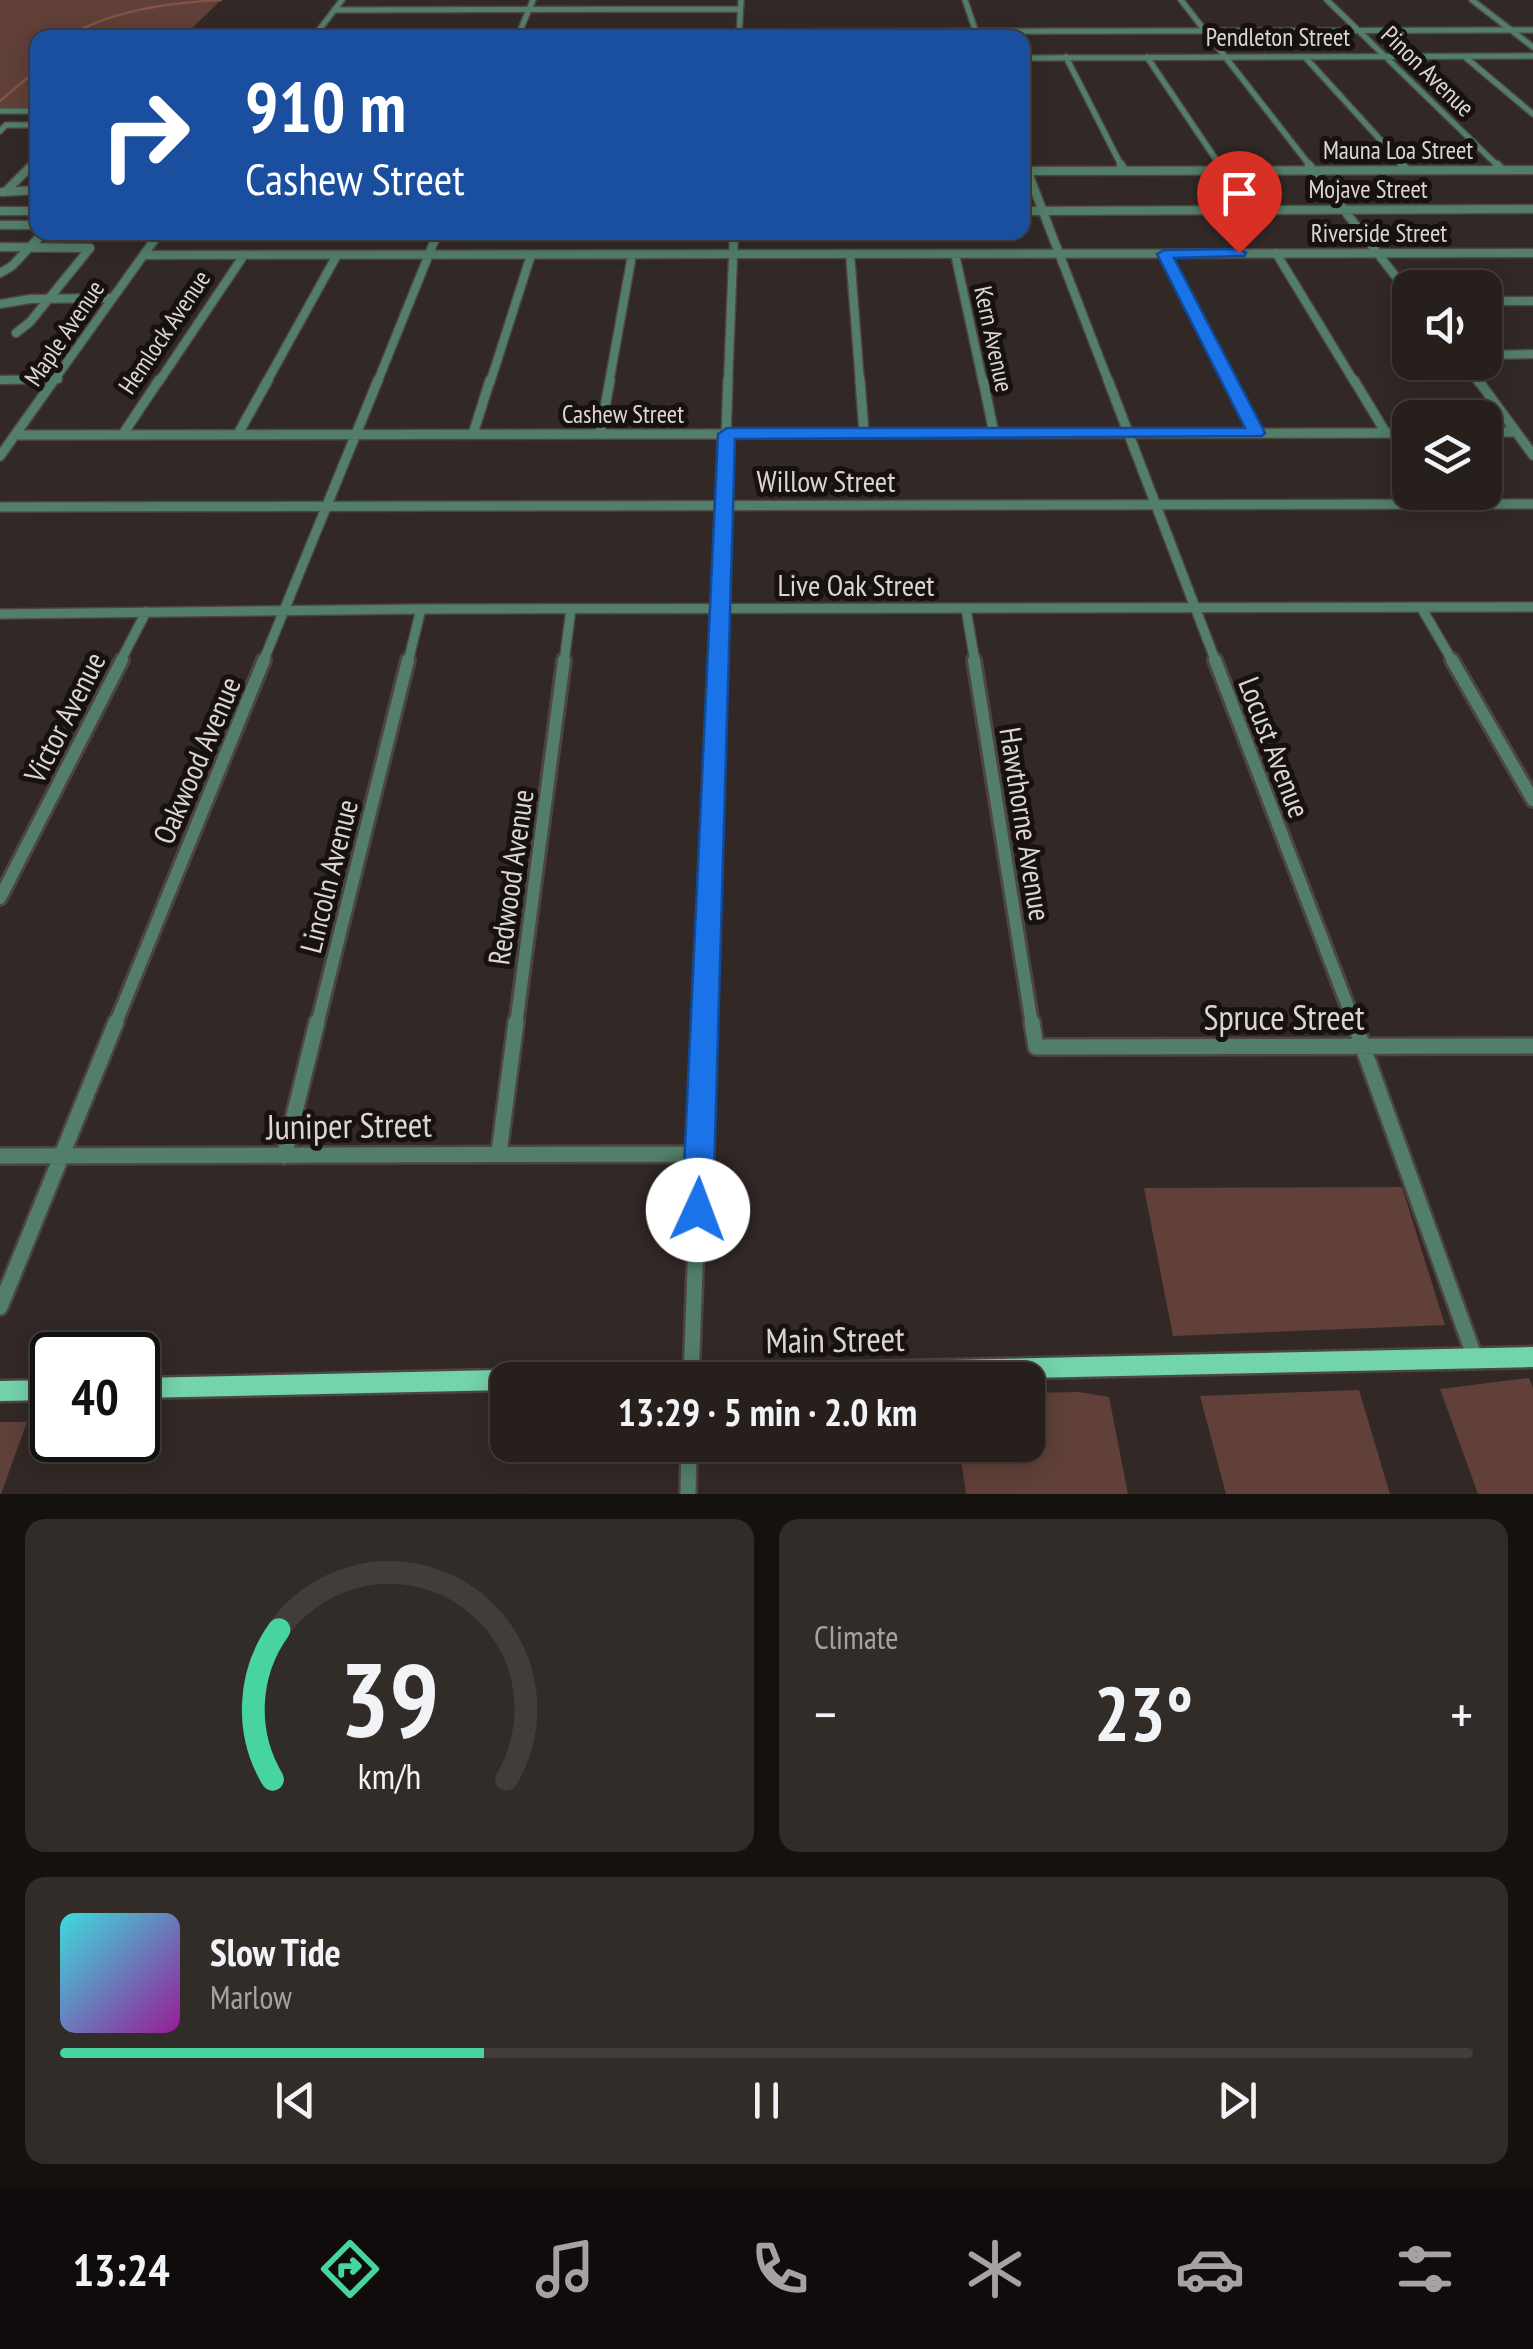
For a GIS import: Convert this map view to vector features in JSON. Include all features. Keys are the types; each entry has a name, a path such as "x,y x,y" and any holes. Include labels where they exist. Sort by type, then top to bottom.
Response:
{"main road":[{"name":"Main Street","path":"1045,1368 1533,1357"},
{"name":"Main Street","path":"160,1388 490,1381"},
{"path":"0,1391 30,1390"}],"street":[{"path":"320,30 342,0"},
{"path":"399,10 405,0"},
{"path":"464,10 469,0"},
{"path":"520,30 533,0"},
{"path":"599,9 601,0"},
{"path":"670,9 671,0"},
{"path":"739,30 741,0"},
{"path":"965,0 976,30"},
{"path":"1181,0 1392,270"},
{"name":"Pinon Avenue","path":"1327,0 1502,170"},
{"path":"1472,0 1533,47"},
{"path":"334,10 740,9"},
{"path":"1030,33 1533,30"},
{"name":"Pendleton Street","path":"1030,58 1533,56"},
{"path":"1147,57 1222,171"},
{"path":"1305,57 1407,170"},
{"path":"1465,57 1533,114"},
{"path":"1066,58 1124,171"},
{"path":"0,111 30,111"},
{"path":"3,128 30,126"},
{"path":"2,192 30,166"},
{"name":"Mauna Loa Street","path":"1030,170 1533,170"},
{"name":"Locust Avenue","path":"1030,180 1045,210 1363,1047 1476,1358"},
{"path":"2,192 30,190"},
{"name":"Mojave Street","path":"1030,211 1533,209"},
{"path":"0,210 30,211"},
{"path":"0,225 30,225"},
{"path":"0,273 37,240"},
{"name":"Maple Avenue","path":"0,456 155,240"},
{"name":"Oakwood Avenue","path":"0,1306 435,240"},
{"path":"692,1362 734,240"},
{"path":"0,248 90,248 16,333"},
{"name":"Riverside Street","path":"144,256 1533,252"},
{"path":"1276,253 1386,432"},
{"path":"600,434 632,254"},
{"path":"850,254 864,433"},
{"name":"Kern Avenue","path":"956,254 994,433"},
{"path":"1164,254 1256,433"},
{"name":"Hemlock Avenue","path":"122,434 244,255"},
{"path":"238,434 337,255"},
{"path":"473,434 531,255"},
{"path":"0,304 48,298 110,298"},
{"path":"1502,302 1533,301"},
{"path":"1502,354 1533,354"},
{"path":"0,380 58,379"},
{"path":"1477,380 1533,455"},
{"name":"Cashew Street","path":"16,434 1392,432"},
{"path":"1502,432 1515,432"},
{"name":"Willow Street","path":"0,508 1533,504"},
{"name":"Live Oak Street","path":"4,614 421,609 1533,607"},
{"path":"1421,608 1533,800"},
{"name":"Lincoln Avenue","path":"284,1156 421,609"},
{"name":"Redwood Avenue","path":"499,1153 571,609"},
{"name":"Hawthorne Avenue","path":"966,609 1036,1047"},
{"name":"Victor Avenue","path":"0,898 146,612"},
{"path":"0,629 4,614"},
{"name":"Spruce Street","path":"1036,1047 1533,1046"},
{"name":"Juniper Street","path":"0,1156 700,1154"},
{"path":"688,1494 689,1462"}],"shaded area":[{"path":"0,0 221,0 190,30 30,30 30,109 0,109"},
{"path":"1402,1187 1445,1325 1173,1336 1144,1188"},
{"path":"1529,1378 1533,1388 1533,1494 1478,1494 1440,1389"},
{"path":"1359,1390 1390,1494 1226,1494 1200,1396"},
{"path":"1045,1393 1109,1397 1128,1494 966,1494 961,1462 1045,1462"},
{"path":"0,1422 27,1422 1,1494 0,1494"}],"waterway":[{"path":"79,30 140,10 221,0"},
{"path":"0,101 30,76"}],"route":[{"path":"698,1210 727,434 1256,433 1164,254 1239,253"}]}
